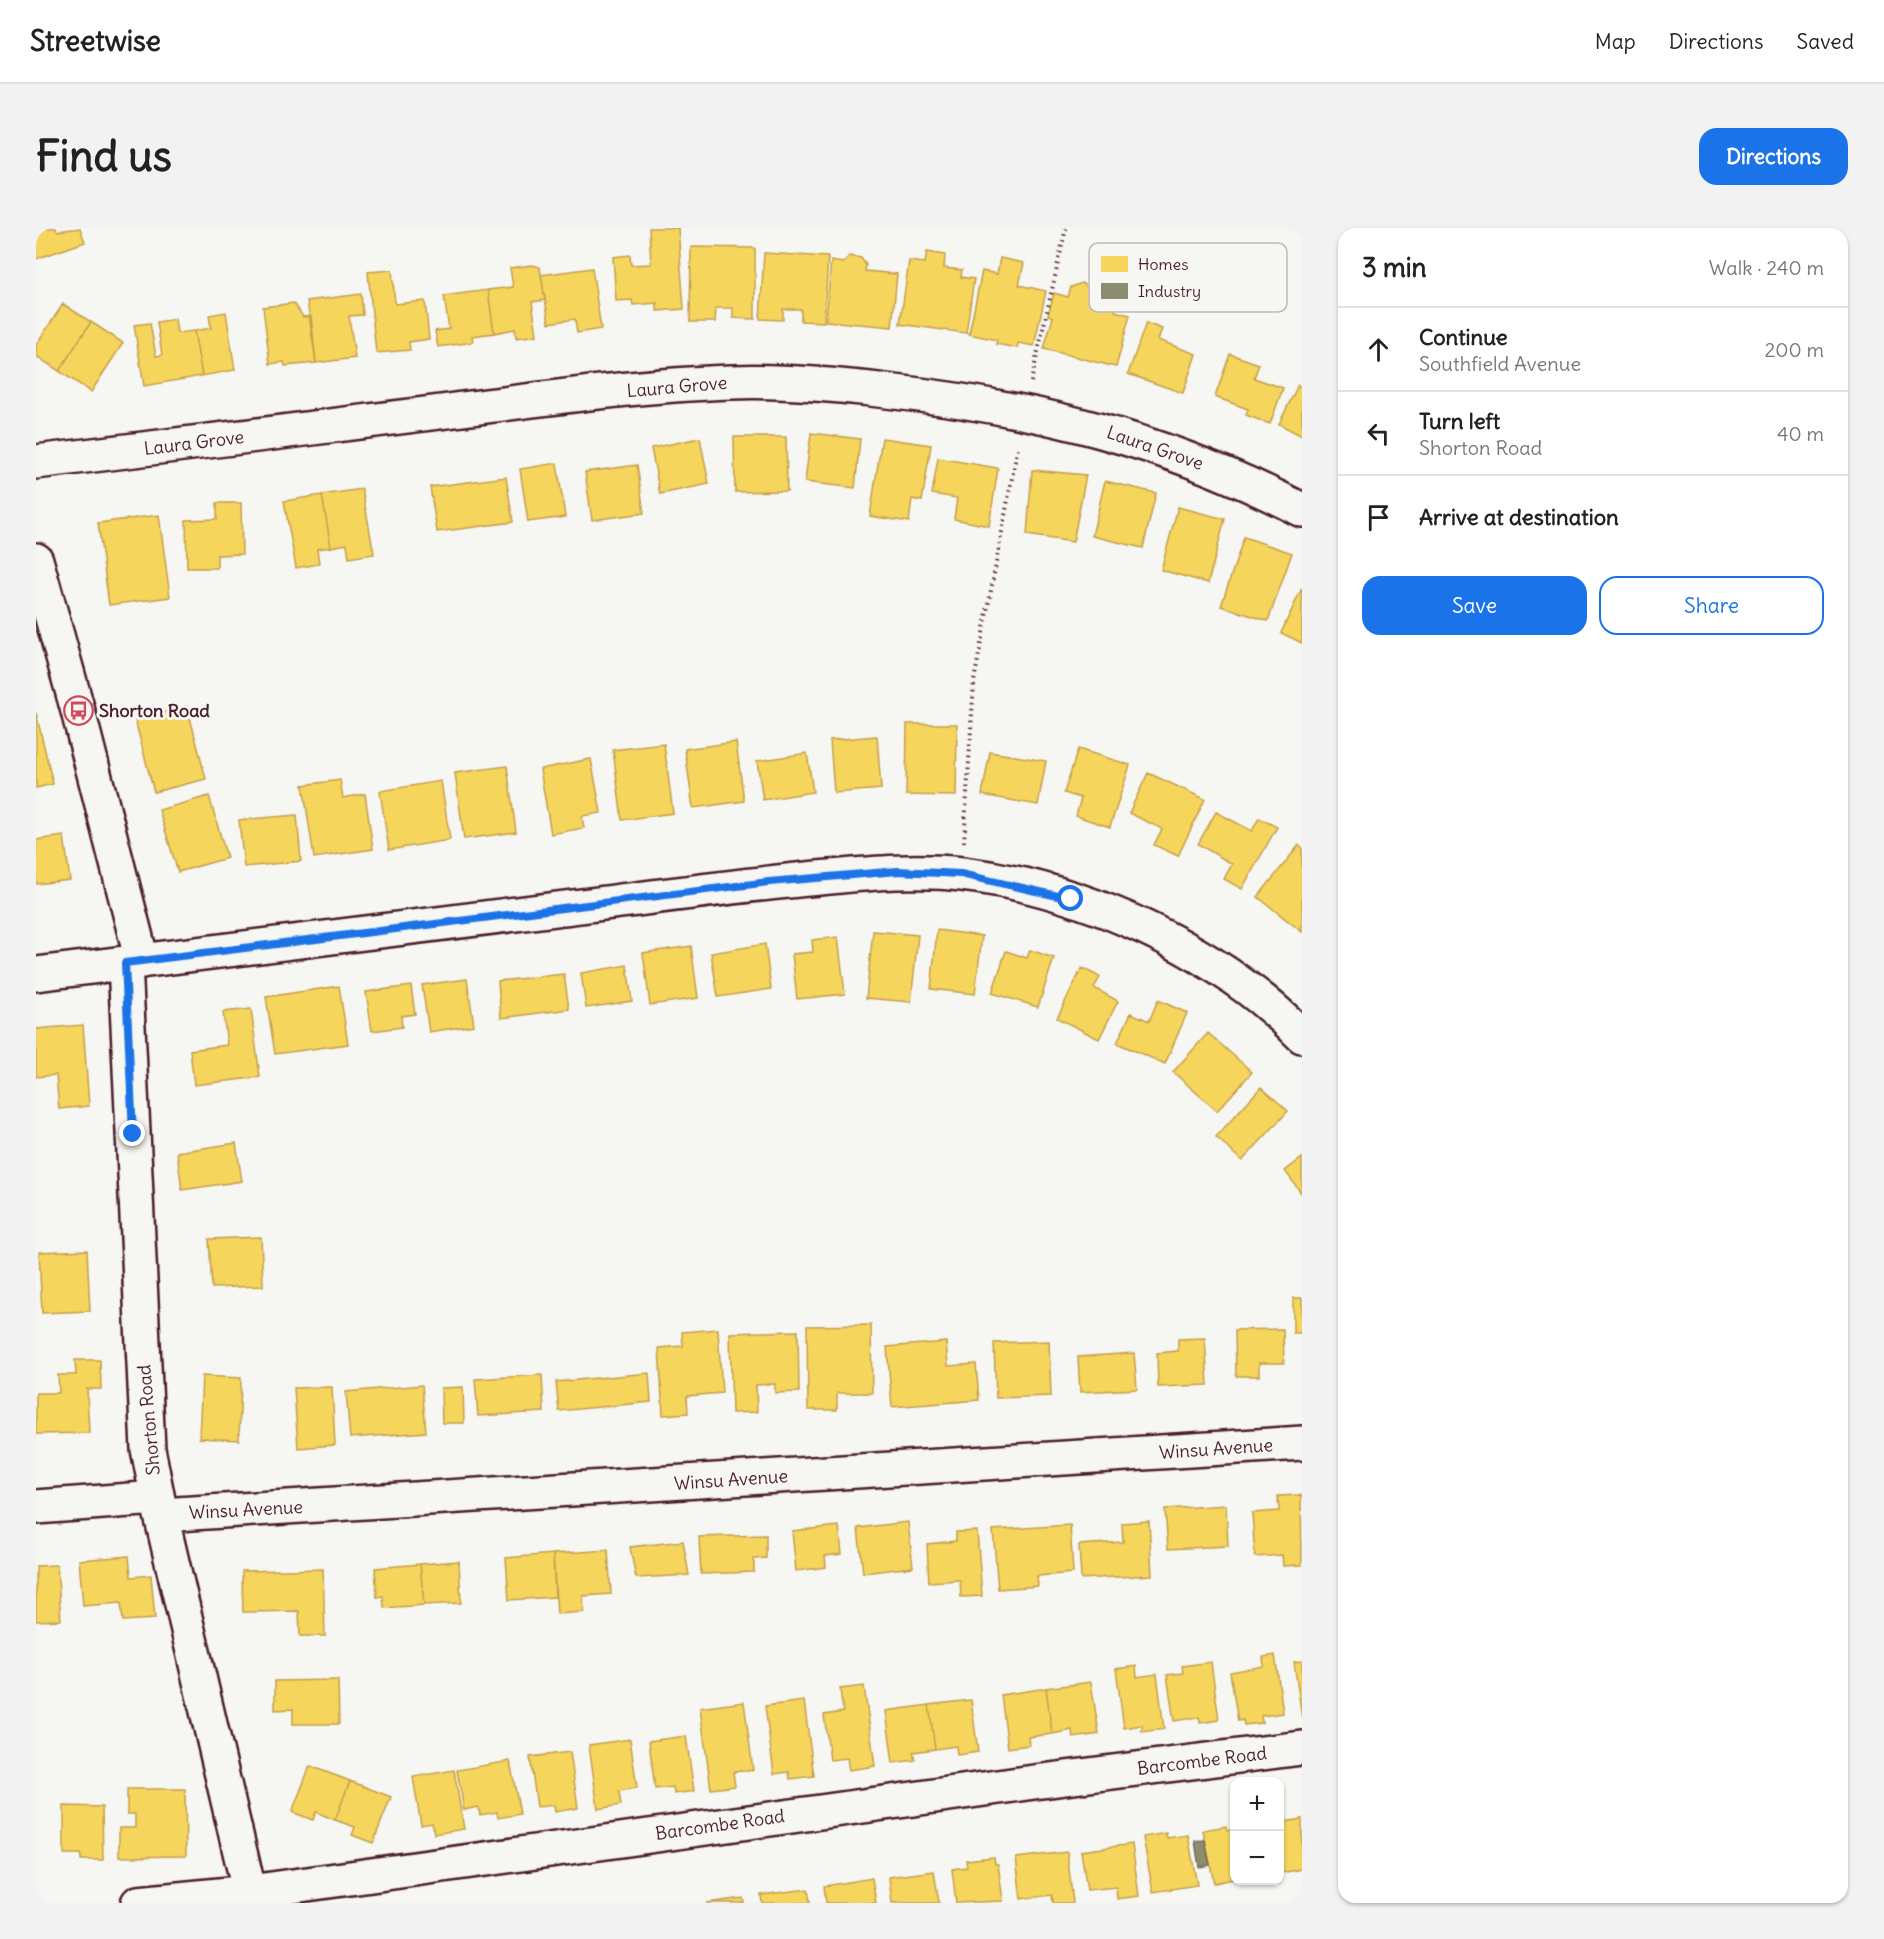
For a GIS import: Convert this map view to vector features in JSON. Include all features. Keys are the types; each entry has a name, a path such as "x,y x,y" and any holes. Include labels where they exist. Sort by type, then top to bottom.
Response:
{"street":[{"name":"Laura Grove","path":"36,462 586,394 733,382 826,384 923,395 1024,411 1113,432 1194,459 1302,510"},
{"name":"Shorton Road","path":"36,560 78,711 134,962 148,1449 159,1507 251,1897"},
{"path":"36,974 769,882 898,871 961,874 1071,899 1110,912 1158,935 1249,990 1302,1036"},
{"name":"Winsu Avenue","path":"36,1507 159,1507 1302,1443"},
{"name":"Barcombe Road","path":"138,1903 251,1897 1022,1784 1302,1748"}],"path":[{"path":"963,846 975,681 1024,411 1065,228"}],"building: Homes":[{"path":"36,228 56,228 57,231 80,228 85,242 36,259"},
{"path":"649,228 678,228 684,309 657,311 657,303 633,305 632,300 616,301 613,257 630,255 631,265 651,264"},
{"path":"691,247 755,248 755,319 733,318 733,308 716,308 715,322 690,322"},
{"path":"927,252 945,255 944,268 962,270 961,277 974,279 966,333 900,324 909,261 925,263"},
{"path":"764,253 828,257 824,322 801,321 801,309 783,309 783,320 760,319"},
{"path":"849,256 861,258 866,265 865,271 897,274 892,327 826,321 831,261 844,263"},
{"path":"1000,258 1024,263 1019,285 1046,291 1034,346 1018,343 1017,348 996,344 997,340 969,334 982,271 997,274"},
{"path":"532,265 540,267 545,300 532,302 537,335 516,338 515,329 494,333 488,290 513,287 510,268"},
{"path":"592,268 601,329 577,333 575,319 549,323 541,275"},
{"path":"392,270 395,304 425,301 429,339 409,342 410,350 376,353 368,272"},
{"path":"1082,283 1089,288 1089,312 1119,312 1130,315 1116,367 1044,349 1053,317 1048,315 1054,293 1068,297 1071,287"},
{"path":"488,290 494,333 472,336 473,342 438,347 435,331 449,329 444,296"},
{"path":"361,294 363,315 349,316 355,358 316,363 307,301"},
{"path":"294,303 303,317 311,316 316,363 285,366 284,362 270,364 263,307"},
{"path":"63,304 91,322 59,371 36,356 36,345"},
{"path":"226,312 235,370 202,376 194,331 211,328 209,315"},
{"path":"175,319 177,333 194,331 202,376 144,386 134,325 150,323 156,356 162,355 157,322"},
{"path":"91,322 123,343 91,392 59,371"},
{"path":"1146,323 1162,329 1158,340 1196,354 1183,393 1128,374"},
{"path":"1230,354 1259,364 1254,378 1283,388 1270,424 1246,415 1248,409 1215,397"},
{"path":"1298,385 1302,388 1302,436 1279,424"},
{"path":"811,433 860,439 855,488 805,482"},
{"path":"734,437 786,437 787,491 735,492"},
{"path":"700,438 709,484 660,494 651,448"},
{"path":"882,438 931,445 922,501 912,499 909,522 870,516"},
{"path":"938,458 998,468 989,526 954,519 957,498 932,494"},
{"path":"557,463 565,517 528,522 520,469"},
{"path":"637,465 644,513 592,520 585,472"},
{"path":"1032,470 1086,475 1073,542 1027,535"},
{"path":"506,477 513,522 437,532 430,487"},
{"path":"1105,481 1156,493 1143,548 1092,536"},
{"path":"362,489 374,554 349,558 347,544 331,547 322,495"},
{"path":"322,495 331,547 317,549 319,564 296,568 284,501"},
{"path":"217,503 241,503 242,554 217,555 217,568 187,568 186,520 217,519"},
{"path":"1178,507 1225,519 1208,583 1161,570"},
{"path":"159,515 170,597 109,605 98,523"},
{"path":"1244,537 1292,553 1268,621 1221,606"},
{"path":"1302,588 1302,643 1281,633"},
{"path":"187,706 206,779 154,792 135,720"},
{"path":"36,713 53,784 36,788"},
{"path":"907,724 957,724 956,796 906,795"},
{"path":"877,736 881,789 834,793 830,740"},
{"path":"736,742 744,801 693,808 685,749"},
{"path":"664,744 673,813 622,820 613,750"},
{"path":"1078,749 1130,765 1110,827 1076,816 1081,798 1064,793"},
{"path":"990,752 1046,761 1038,805 982,795"},
{"path":"807,753 813,792 763,800 757,761"},
{"path":"591,759 601,813 582,816 584,828 551,834 540,769"},
{"path":"507,766 516,832 464,839 455,773"},
{"path":"1148,773 1205,799 1178,856 1154,845 1162,829 1129,813"},
{"path":"340,780 343,798 365,794 373,849 314,858 303,785"},
{"path":"441,781 450,840 389,850 380,791"},
{"path":"209,796 227,858 178,872 159,810"},
{"path":"1216,812 1252,831 1259,818 1277,827 1242,889 1224,879 1232,864 1198,844"},
{"path":"297,815 301,861 244,867 239,820"},
{"path":"64,836 70,880 36,884 36,840"},
{"path":"1299,845 1302,847 1302,932 1258,897"},
{"path":"937,930 982,936 975,994 931,989"},
{"path":"873,931 918,935 911,1002 866,998"},
{"path":"838,937 845,994 797,999 792,954 813,952 812,940"},
{"path":"765,944 771,989 718,997 711,953"},
{"path":"691,946 698,998 650,1005 643,953"},
{"path":"1030,950 1054,958 1038,1007 992,993 1006,951 1027,958"},
{"path":"627,965 632,1001 586,1008 581,973"},
{"path":"1082,968 1100,977 1094,988 1118,1001 1099,1039 1057,1018"},
{"path":"564,974 569,1009 501,1018 498,981"},
{"path":"467,979 474,1025 429,1032 422,985"},
{"path":"339,986 348,1044 275,1054 266,997"},
{"path":"411,986 415,1014 401,1016 402,1027 372,1031 366,992"},
{"path":"1158,1000 1187,1013 1165,1064 1117,1043 1131,1013 1149,1021"},
{"path":"251,1009 260,1077 194,1085 190,1050 227,1045 223,1012"},
{"path":"83,1025 89,1106 59,1109 56,1075 36,1077 36,1029"},
{"path":"1208,1033 1252,1072 1217,1111 1173,1072"},
{"path":"1261,1087 1288,1111 1242,1161 1216,1137"},
{"path":"236,1143 242,1181 182,1190 177,1152"},
{"path":"1302,1158 1302,1194 1285,1171"},
{"path":"261,1237 263,1286 212,1288 209,1239"},
{"path":"87,1250 90,1311 42,1313 39,1252"},
{"path":"1293,1298 1302,1298 1302,1333 1293,1333"},
{"path":"871,1325 872,1393 837,1393 837,1410 808,1410 807,1326"},
{"path":"718,1329 722,1393 687,1396 688,1413 663,1415 659,1348 683,1346 682,1332"},
{"path":"1283,1329 1284,1363 1259,1363 1259,1376 1236,1376 1235,1330"},
{"path":"798,1331 799,1392 775,1393 775,1384 756,1385 757,1412 732,1413 730,1333"},
{"path":"1205,1338 1208,1385 1158,1387 1157,1353 1178,1351 1178,1339"},
{"path":"1049,1341 1051,1396 996,1398 994,1343"},
{"path":"946,1342 948,1366 976,1364 979,1400 892,1407 887,1347"},
{"path":"1134,1353 1137,1389 1080,1392 1078,1357"},
{"path":"75,1360 100,1360 101,1389 87,1389 89,1433 36,1434 36,1393 59,1393 58,1375 76,1375"},
{"path":"649,1373 651,1402 559,1411 556,1382"},
{"path":"542,1375 544,1412 478,1416 475,1379"},
{"path":"202,1376 241,1378 239,1440 199,1438"},
{"path":"422,1385 426,1432 350,1438 346,1392"},
{"path":"332,1387 335,1445 298,1448 294,1388"},
{"path":"463,1387 464,1423 442,1423 441,1388"},
{"path":"1301,1495 1302,1565 1283,1566 1282,1555 1255,1557 1252,1513 1279,1511 1278,1496"},
{"path":"1226,1505 1228,1546 1168,1549 1165,1509"},
{"path":"1149,1521 1152,1575 1081,1579 1079,1545 1123,1542 1122,1523"},
{"path":"908,1522 913,1567 863,1573 858,1528"},
{"path":"1070,1525 1073,1573 1037,1576 1038,1586 998,1589 993,1530"},
{"path":"839,1526 842,1554 825,1556 826,1567 796,1571 792,1531"},
{"path":"977,1531 982,1596 961,1597 960,1580 929,1582 927,1544 956,1541 956,1532"},
{"path":"766,1535 766,1558 754,1559 754,1572 701,1574 699,1537"},
{"path":"683,1541 689,1575 636,1578 630,1547"},
{"path":"608,1550 611,1594 583,1596 584,1612 557,1614 553,1554"},
{"path":"553,1554 555,1597 509,1600 506,1558"},
{"path":"129,1556 131,1577 151,1575 155,1619 123,1621 121,1603 83,1606 79,1560"},
{"path":"459,1561 461,1603 424,1605 420,1564"},
{"path":"420,1564 424,1605 384,1608 383,1596 377,1597 375,1568"},
{"path":"57,1565 61,1620 36,1621 36,1566"},
{"path":"323,1569 325,1636 300,1636 299,1611 243,1612 242,1571"},
{"path":"1275,1655 1283,1713 1261,1716 1262,1723 1244,1725 1243,1720 1238,1721 1230,1672 1264,1666 1263,1657"},
{"path":"1302,1661 1302,1718 1294,1662"},
{"path":"1211,1662 1219,1720 1200,1723 1199,1717 1174,1721 1167,1675 1183,1673 1182,1666"},
{"path":"1136,1666 1137,1677 1157,1674 1164,1729 1142,1732 1142,1725 1124,1728 1116,1669"},
{"path":"338,1680 339,1724 293,1724 293,1709 275,1710 275,1681"},
{"path":"1091,1682 1099,1734 1073,1738 1072,1730 1052,1734 1046,1688"},
{"path":"864,1686 875,1766 849,1770 847,1758 830,1760 824,1715 843,1712 840,1689"},
{"path":"1046,1688 1052,1734 1028,1737 1029,1745 1008,1748 1001,1695"},
{"path":"971,1700 978,1752 957,1755 956,1746 935,1749 929,1705"},
{"path":"804,1701 814,1776 790,1779 789,1772 774,1774 765,1706"},
{"path":"744,1702 753,1770 733,1772 735,1786 711,1789 700,1708"},
{"path":"929,1705 935,1749 913,1752 915,1760 893,1763 886,1711"},
{"path":"686,1736 694,1791 674,1794 673,1787 655,1789 649,1741"},
{"path":"630,1739 637,1788 619,1791 621,1805 598,1809 589,1745"},
{"path":"570,1752 578,1808 555,1812 554,1805 537,1807 530,1757"},
{"path":"510,1761 520,1814 498,1818 497,1812 480,1815 478,1807 464,1810 457,1770"},
{"path":"310,1766 350,1781 335,1820 316,1812 313,1820 292,1812"},
{"path":"454,1770 464,1829 434,1834 432,1823 421,1825 413,1777"},
{"path":"350,1781 391,1797 373,1843 352,1835 355,1827 335,1820"},
{"path":"127,1789 185,1789 186,1856 119,1857 119,1828 135,1828 135,1814 127,1814"},
{"path":"64,1806 102,1807 103,1860 81,1860 81,1854 64,1854"},
{"path":"1284,1819 1285,1822 1302,1819 1302,1869 1284,1872"},
{"path":"1226,1826 1227,1830 1230,1830 1230,1880 1214,1883 1203,1830"},
{"path":"1166,1833 1167,1838 1188,1835 1197,1885 1153,1892 1143,1837"},
{"path":"1132,1844 1139,1896 1117,1899 1116,1887 1087,1890 1081,1851"},
{"path":"1067,1852 1073,1903 1053,1903 1052,1895 1021,1899 1016,1858"},
{"path":"994,1857 995,1864 998,1864 1003,1901 956,1903 952,1869 967,1867 966,1860"},
{"path":"934,1871 939,1903 892,1903 889,1877"},
{"path":"872,1878 876,1903 826,1903 824,1886"},
{"path":"808,1889 810,1903 762,1903 761,1895"},
{"path":"743,1898 744,1903 706,1903"}],"building: Industry":[{"path":"1205,1840 1210,1865 1199,1867 1195,1841"}],"place":[{"name":"Shorton Road","path":"78,711"}],"route":[{"path":"133,1134 125,963 769,882 898,871 961,874 1038,889 1071,899"}]}
